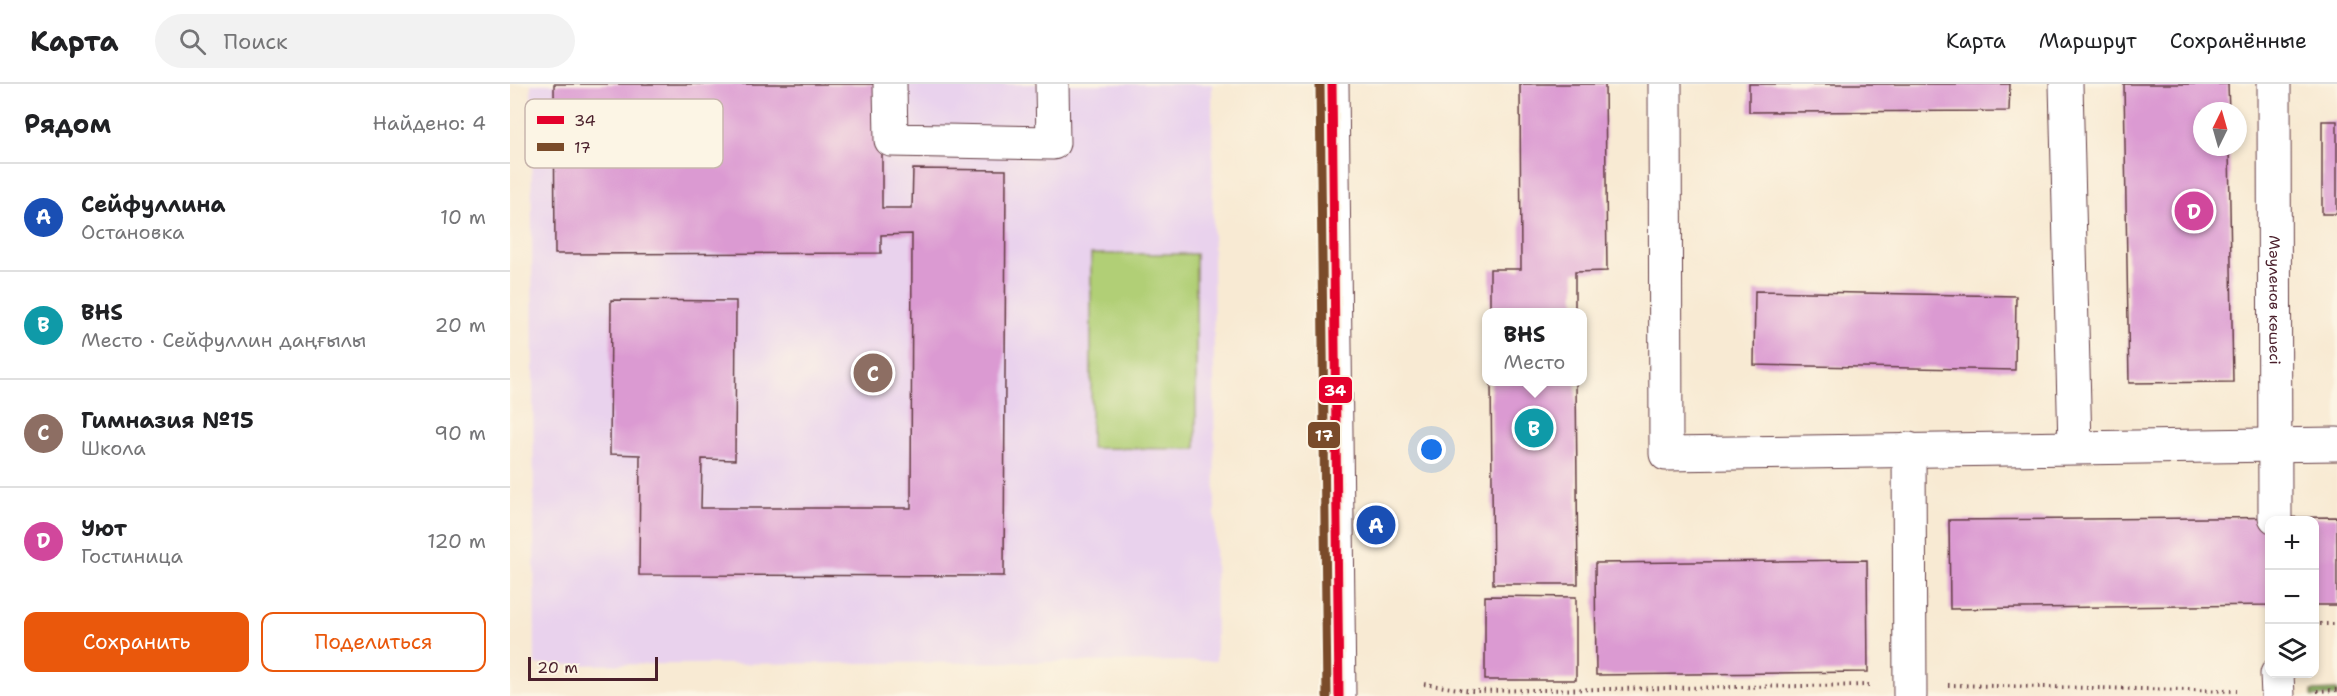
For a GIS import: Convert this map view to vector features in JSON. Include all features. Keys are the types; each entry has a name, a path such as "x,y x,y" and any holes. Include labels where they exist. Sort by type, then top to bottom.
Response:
{"main road":[{"path":"890,84 891,140 1053,143 1052,84"},
{"path":"1332,84 1339,696"},
{"path":"1665,84 1666,454 2337,444"},
{"path":"2066,84 2075,447"},
{"name":"Мәуленов көшесі","path":"2274,84 2275,516"},
{"path":"1909,449 1910,696"},
{"path":"2277,678 2278,696"}],"path":[{"path":"2319,624 2337,624"}],"shaded area":[{"path":"531,84 1212,84 1216,661 535,665 532,168 723,168 723,99 531,99"}],"green space":[{"path":"1091,254 1196,254 1196,449 1091,448"},
{"path":"2337,690 2337,696 2312,696 2312,691"}],"building":[{"path":"554,84 882,84 882,208 912,208 913,169 1006,170 1004,576 639,575 640,455 610,454 611,300 736,301 735,460 702,459 701,508 911,508 912,234 881,235 881,253 555,254 554,168 723,168 723,99 554,99"},
{"path":"1520,84 1605,84 1607,271 1575,272 1575,308 1490,308 1490,269 1521,269"},
{"path":"1749,84 2010,84 2009,111 1749,112"},
{"path":"2124,84 2228,84 2229,102 2193,102 2193,156 2229,156 2233,382 2129,383"},
{"path":"2322,121 2337,121 2337,214 2322,214"},
{"path":"1755,291 2016,296 2015,370 1754,365"},
{"path":"1491,386 1576,386 1578,584 1493,584"},
{"path":"2319,517 2337,517 2337,605 2319,605"},
{"path":"2265,518 2265,605 1950,609 1949,520"},
{"path":"1867,560 1868,672 1596,675 1595,563"},
{"path":"1485,596 1576,597 1576,680 1485,680"}],"transit line":[{"name":"17","path":"1320,84 1327,696"},
{"name":"34","path":"1332,84 1339,696"}],"place":[{"name":"Уют","path":"2194,211"},
{"name":"Гимназия №15","path":"873,373"},
{"name":"BHS","path":"1534,428"},
{"name":"Сейфуллина","path":"1376,525"}]}
